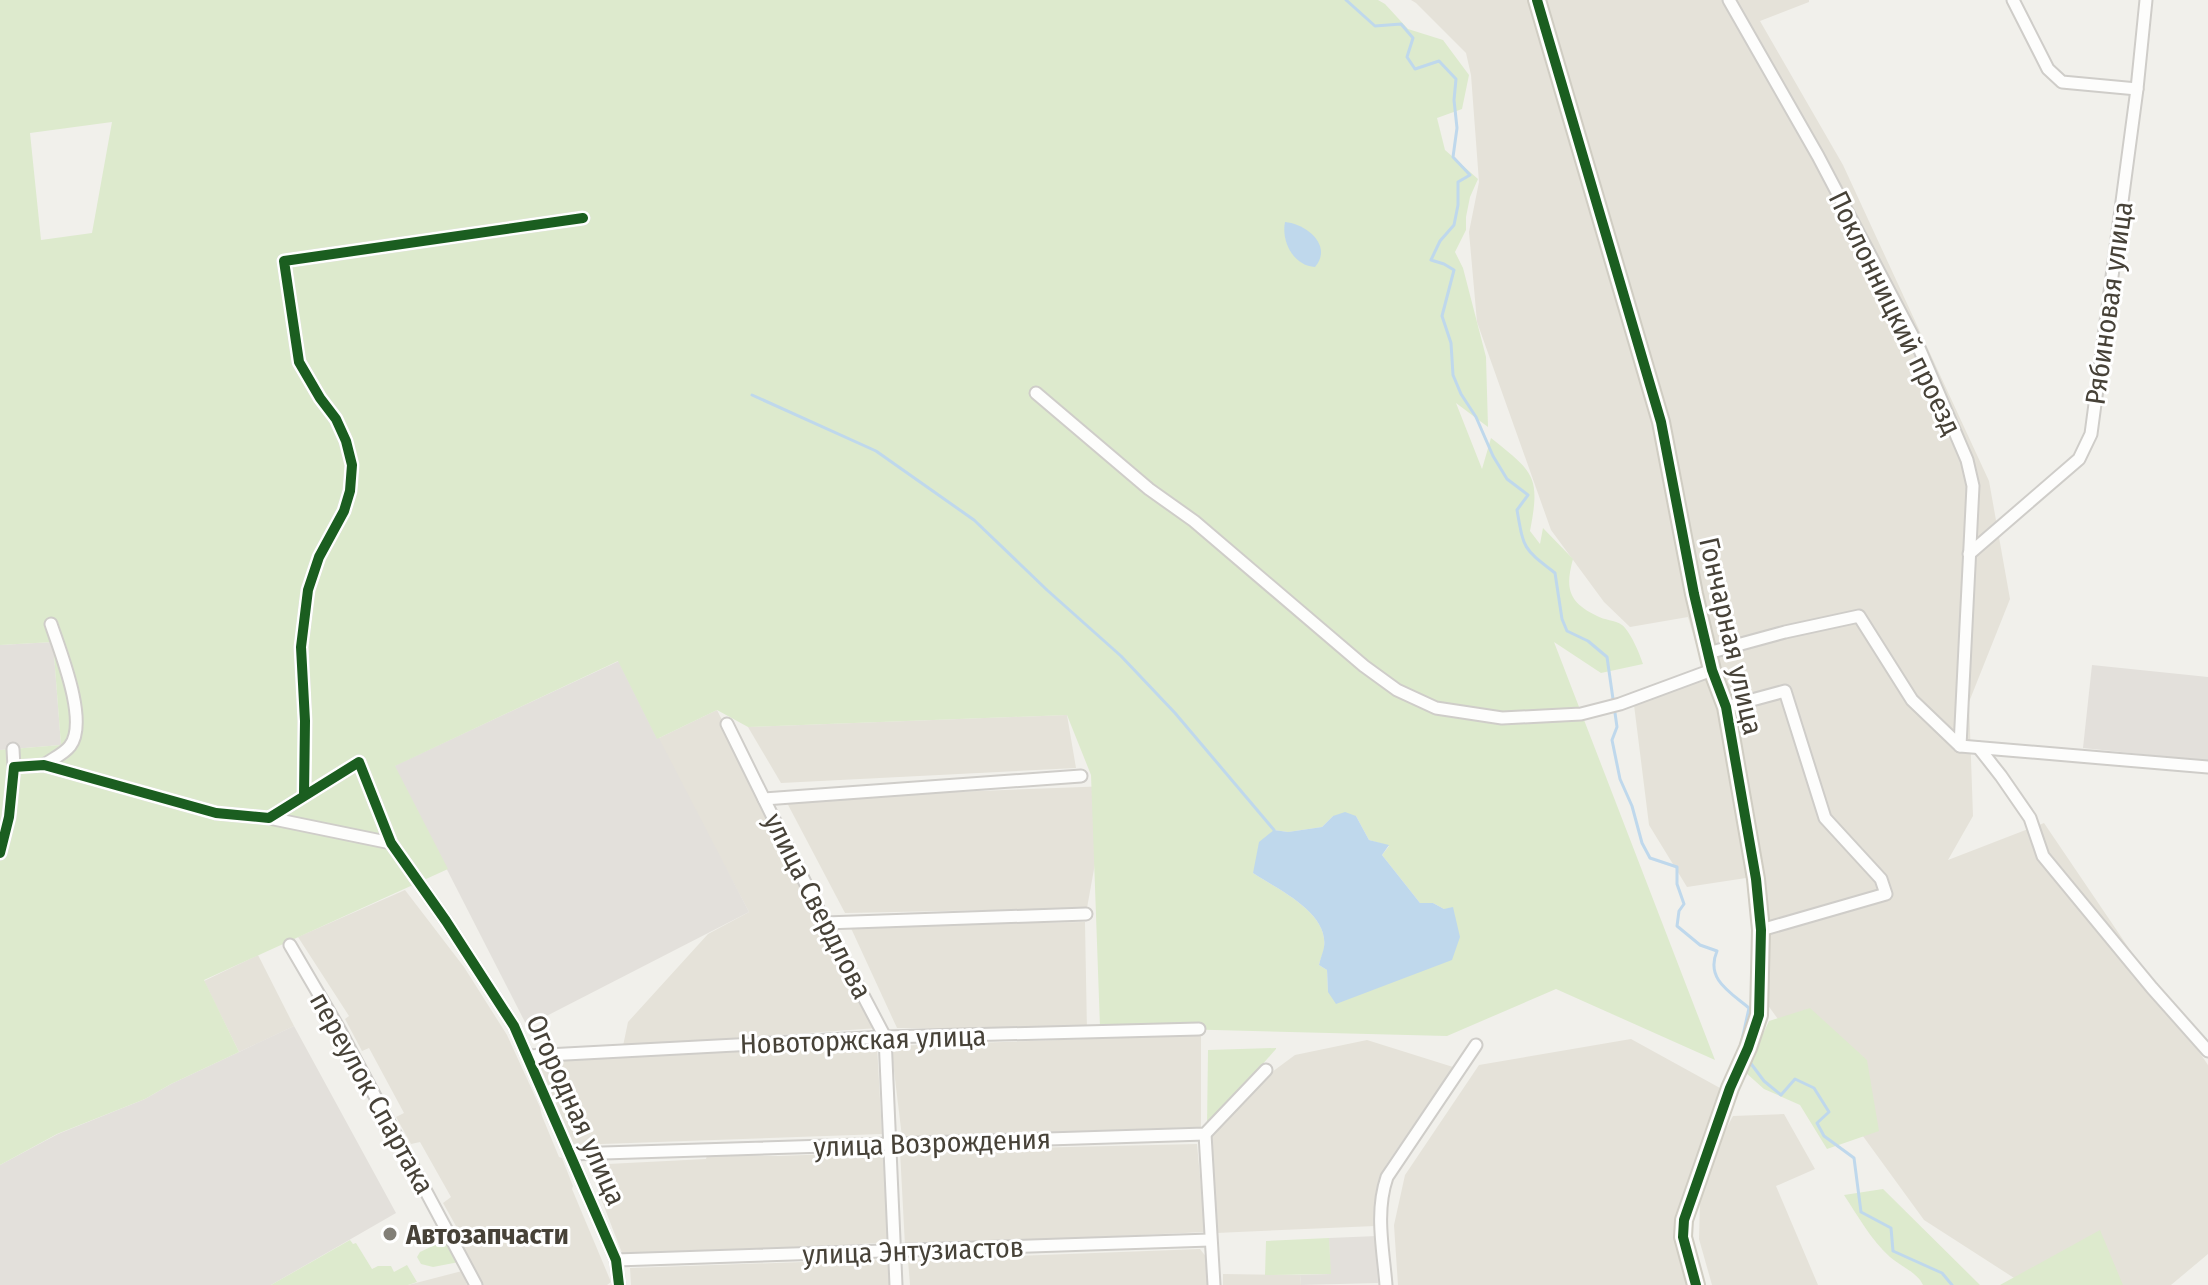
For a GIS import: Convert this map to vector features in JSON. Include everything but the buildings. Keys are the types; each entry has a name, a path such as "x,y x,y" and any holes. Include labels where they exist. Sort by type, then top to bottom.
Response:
{"street":[{"name":"Гончарная улица","path":"1537,0 1661,422 1694,594 1712,670 1726,707 1756,879 1761,930 1761,1001 1755,1029 1730,1088 1684,1220 1683,1237 1696,1285"},
{"name":"Поклонницкий проезд","path":"1729,0 1818,156 1919,348 1967,460 1973,486 1960,746"},
{"path":"2013,0 2048,69 2062,82 2137,89"},
{"name":"Рябиновая улица","path":"1969,554 2079,459 2091,434 2146,0"},
{"path":"269,818 304,795 305,721 301,647 308,590 319,557 344,511 350,491 352,465 336,419 299,362 284,261 583,218"},
{"path":"1036,393 1149,489 1194,521 1364,666 1397,690 1436,708 1502,718 1581,714 1615,706 1712,670"},
{"path":"1708,653 1859,616 1912,700 1960,746 2208,767"},
{"path":"44,765 69,748 75,738 78,721 67,672 51,624"},
{"path":"1726,707 1785,691 1825,818 1881,879 1886,894 1761,930"},
{"name":"улица Свердлова","path":"727,724 885,1037 896,1285"},
{"path":"1979,748 2030,818 2043,856 2208,1051"},
{"path":"0,853 13,789 13,749"},
{"name":"Огородная улица","path":"304,795 359,762 391,843 514,1026 616,1260 619,1285"},
{"path":"14,767 44,765 216,813 269,818 391,843"},
{"path":"764,799 1081,776"},
{"path":"0,785 13,789"},
{"path":"825,923 1086,914"},
{"name":"переулок Спартака","path":"290,945 338,1027 476,1285"},
{"name":"Новоторжская улица","path":"528,1056 885,1037 1199,1029"},
{"path":"1386,1285 1380,1217 1387,1177 1476,1045"},
{"path":"1214,1285 1205,1134 1266,1070"},
{"name":"улица Возрождения","path":"571,1154 1205,1134"},
{"name":"улица Энтузиастов","path":"616,1260 1210,1240"}],"shaded area":[{"path":"1411,0 1809,0 1760,21 1843,165 1989,481 2010,599 1969,702 1973,816 1948,860 2044,823 2208,1065 2208,1254 2171,1285 2025,1285 1924,1220 1767,1004 1746,878 1687,887 1649,825 1634,705 1706,679 1688,617 1630,627 1604,602 1551,530 1477,322 1469,232 1479,182 1471,75 1466,53"},
{"path":"53,642 61,745 0,750 0,645"},
{"path":"619,661 749,912 527,1026 394,766"},
{"path":"2092,665 2208,677 2208,761 2083,748"},
{"path":"717,710 878,1028 623,1046 628,1022 708,934 749,912 657,739"},
{"path":"1067,715 1076,768 781,783 748,727"},
{"path":"1109,786 1087,908 845,913 786,801 849,796"},
{"path":"405,890 464,967 507,1035 562,1158 611,1282 607,1285 483,1285 454,1235 456,1226 443,1203 451,1197 420,1142 411,1144 396,1117 404,1113 369,1048 362,1051 345,1019 349,1016 298,937"},
{"path":"1085,922 1087,1031 897,1028 850,926"},
{"path":"258,955 294,1026 239,1052 204,981"},
{"path":"294,1026 396,1213 271,1285 0,1285 0,1165 58,1134 145,1099"},
{"path":"1201,1035 1201,1127 902,1137 891,1046"},
{"path":"1631,1039 1720,1088 1677,1227 1693,1285 1398,1285 1394,1225 1405,1175 1479,1065"},
{"path":"1367,1040 1453,1067 1386,1165 1375,1226 1216,1233 1210,1137 1272,1072 1295,1055"},
{"path":"877,1046 882,1134 573,1145 540,1066 544,1060"},
{"path":"1784,1114 1815,1169 1776,1186 1818,1285 1712,1285 1699,1239 1700,1201 1717,1146 1733,1116"},
{"path":"1197,1144 1205,1232 905,1246 900,1151"},
{"path":"886,1152 889,1242 846,1245 622,1253 588,1165 706,1159 707,1155"},
{"path":"1377,1236 1378,1283 1301,1285 1300,1275 1330,1274 1329,1238"},
{"path":"1200,1249 1207,1258 1208,1285 910,1285 908,1260"},
{"path":"889,1259 890,1285 631,1285 630,1268"},
{"path":"462,1271 467,1285 408,1285"},
{"path":"1223,1274 1300,1275 1301,1285 1223,1285"}],"green space":[{"path":"0,0 1378,0 1408,29 1443,40 1469,75 1462,109 1437,118 1445,150 1478,179 1470,197 1466,230 1455,252 1463,268 1486,357 1488,427 1456,403 1482,469 1491,438 1516,459 1530,476 1534,498 1530,531 1540,544 1543,528 1573,559 1569,586 1575,599 1587,611 1622,625 1640,655 1643,664 1601,673 1554,642 1715,1060 1556,989 1447,1036 1100,1027 1091,775 1067,715 748,727 717,710 657,739 618,661 395,766 448,869 204,980 239,1052 145,1099 57,1134 0,1165 0,750 61,745 53,642 0,645","holes":["112,122 92,233 41,240 30,133","1333,816 1356,816 1369,840 1389,846 1382,855 1420,903 1433,903 1444,909 1328,992 1327,970 1319,965 1324,947 1318,923 1299,903 1253,873 1274,830 1288,832 1322,827"]},
{"path":"1810,1008 1867,1060 1879,1131 1827,1149 1800,1105 1764,1089 1745,1072 1769,1021"},
{"path":"1276,1049 1207,1127 1208,1050"},
{"path":"1883,1189 1980,1285 1923,1285 1917,1276 1883,1250 1844,1195"},
{"path":"2100,1230 2123,1285 2000,1285"},
{"path":"1329,1238 1331,1274 1265,1275 1266,1241"},
{"path":"350,1240 356,1243 372,1269 391,1266 394,1272 407,1265 417,1282 408,1285 271,1285"},
{"path":"443,1241 459,1262 433,1267 421,1264 417,1257 420,1252"}],"water":[{"path":"1285,222 1302,227 1315,237 1321,251 1315,267 1301,262 1291,252 1285,237"},
{"path":"1345,812 1356,816 1369,840 1389,845 1382,855 1420,903 1433,903 1444,909 1453,907 1460,937 1452,960 1336,1004 1328,992 1327,970 1319,965 1324,947 1318,923 1299,903 1253,873 1259,842 1274,830 1288,832 1322,827 1333,816"}],"waterway":[{"path":"1346,0 1375,26 1401,24 1413,38 1407,57 1415,69 1439,61 1456,79 1454,100 1457,128 1453,157 1470,175 1458,182 1454,225 1440,241 1431,260 1454,270 1442,316 1451,343 1453,375 1507,479 1528,495 1517,510 1521,533 1531,553 1555,573 1562,619 1567,631 1588,641 1607,657 1617,727 1612,740 1620,779 1650,858 1677,867 1677,884 1684,904 1679,911 1677,926 1700,945 1717,951 1714,961 1717,977 1749,1008 1740,1049"},
{"path":"752,395 876,451 974,520 1121,656 1175,713 1274,830"},
{"path":"1749,1061 1764,1081 1781,1095 1795,1079 1814,1088 1829,1112 1817,1123 1824,1136 1854,1158 1861,1212 1891,1228 1893,1251 1942,1273 1952,1285"}],"cycle path":[{"path":"1537,0 1661,422 1694,594 1712,670 1726,707 1756,879 1761,930 1759,1015 1684,1220 1683,1237 1696,1285"},
{"path":"304,795 305,721 301,647 308,590 319,557 344,511 350,491 352,465 336,419 299,362 284,261 583,218"},
{"path":"0,853 9,817 14,767 44,765 216,813 269,818 359,762 391,843 514,1026 616,1260 619,1285"}],"place":[{"name":"Автозапчасти","path":"390,1234"}]}
